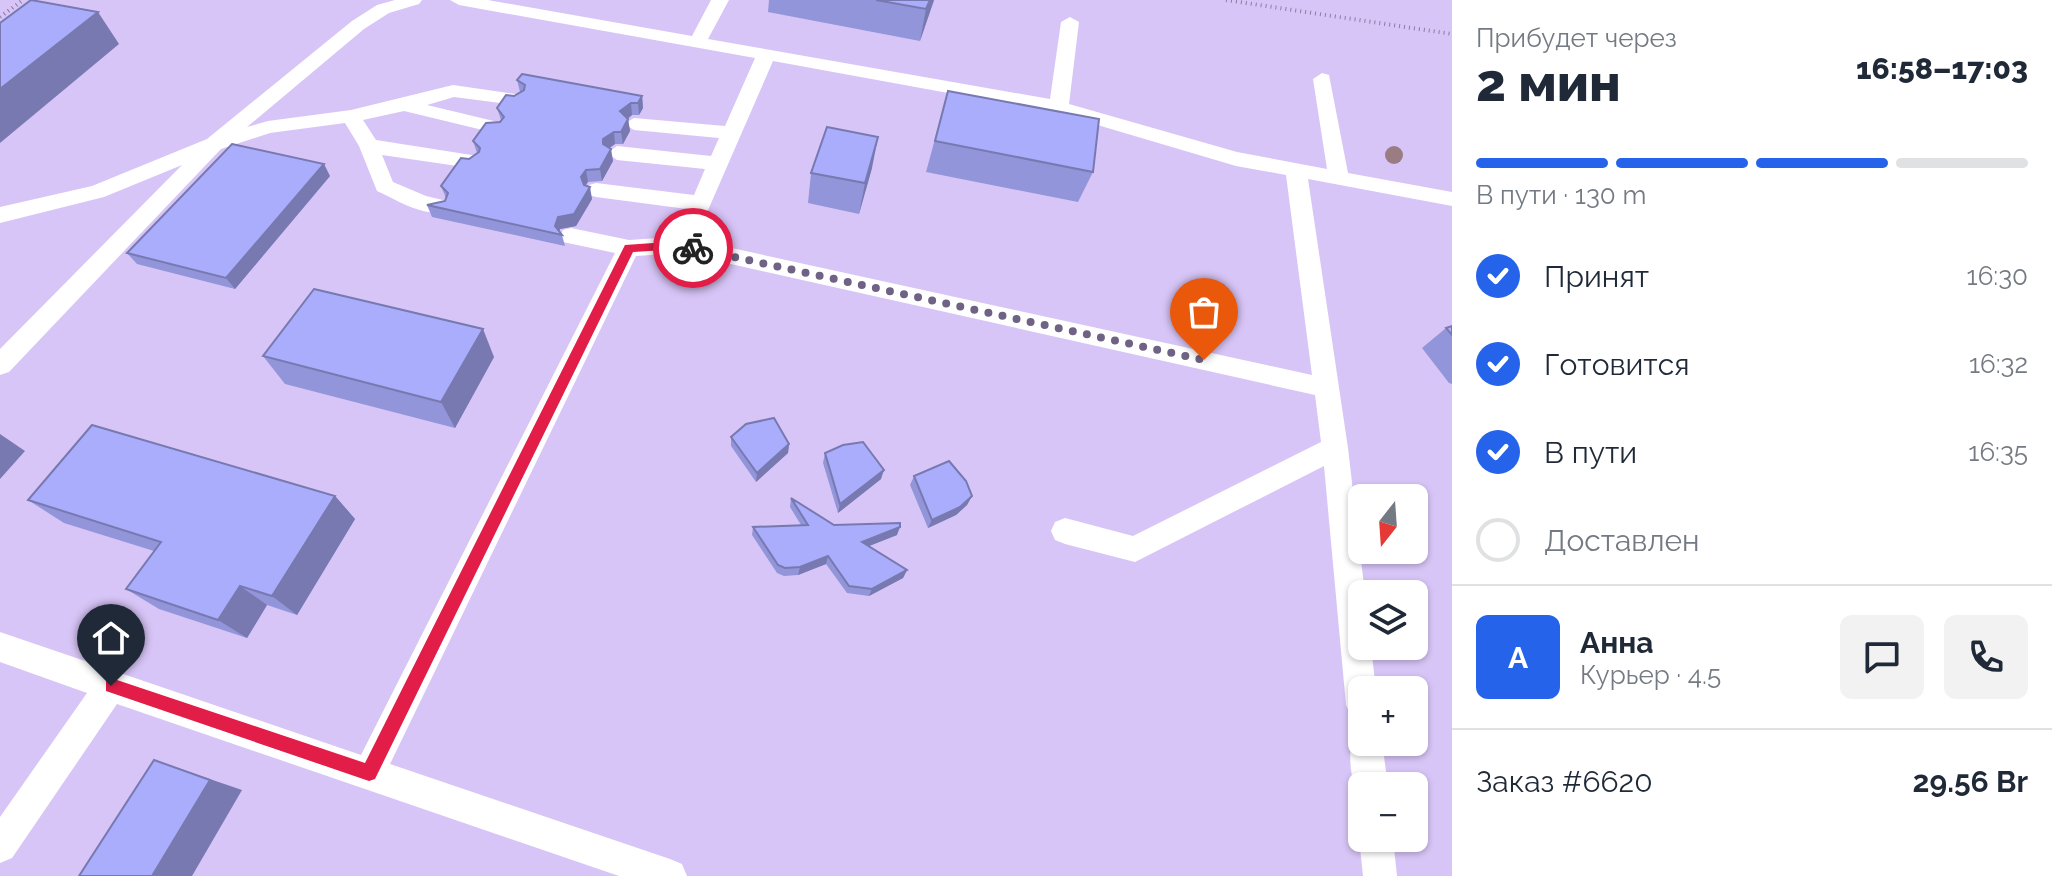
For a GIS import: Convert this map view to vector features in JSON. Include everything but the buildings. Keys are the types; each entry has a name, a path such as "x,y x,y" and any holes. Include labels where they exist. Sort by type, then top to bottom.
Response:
{"lane":[{"path":"0,365 214,144 358,25 383,9 413,0"},
{"path":"459,0 494,3 1059,107 1236,159 1452,199"},
{"path":"697,42 720,0"},
{"path":"1059,107 1070,22"},
{"path":"682,245 766,55"},
{"path":"1322,79 1339,178"},
{"path":"0,215 97,192 214,144 268,127 351,116 453,91 515,99"},
{"path":"404,105 495,127"},
{"path":"351,116 369,146 384,186 422,203 439,206"},
{"path":"634,124 732,133"},
{"path":"369,146 471,161"},
{"path":"617,153 718,164"},
{"path":"1296,171 1335,448 1359,676"},
{"path":"596,190 701,203"},
{"path":"571,236 629,248 682,245 1327,388"},
{"path":"369,773 629,248"},
{"path":"1065,531 1135,549 1335,448"},
{"path":"0,647 661,875"},
{"path":"0,846 111,686"},
{"path":"1377,852 1380,876"}],"path":[{"path":"0,17 23,0"},
{"path":"1226,0 1452,34"}],"way so far":[{"path":"693,248 1204,360"}],"route":[{"path":"111,686 369,773 629,248 682,245 693,248"}]}
